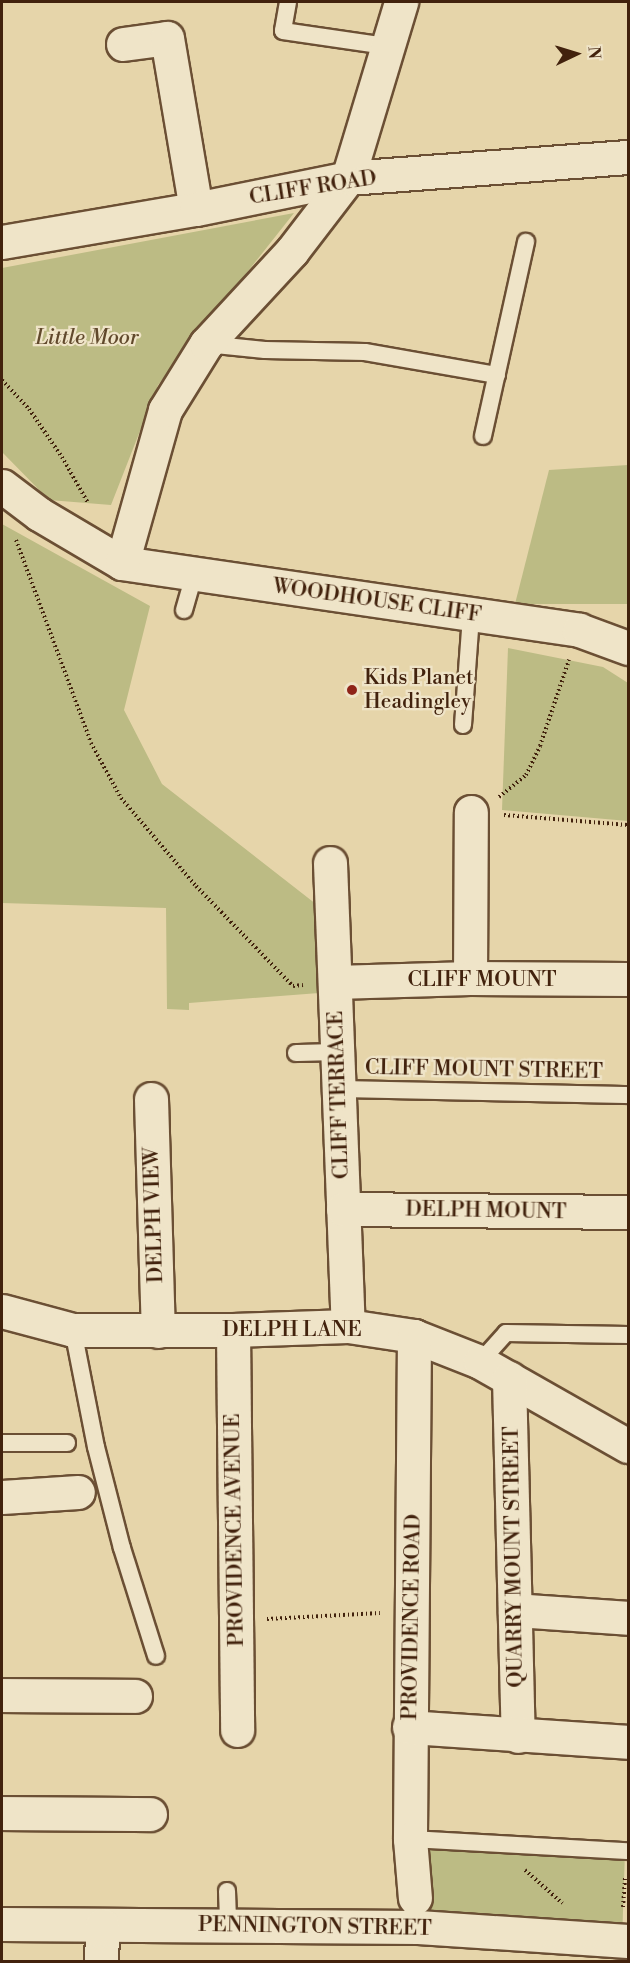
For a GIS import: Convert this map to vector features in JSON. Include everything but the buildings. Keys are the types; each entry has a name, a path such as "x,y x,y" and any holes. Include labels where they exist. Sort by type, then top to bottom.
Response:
{"street":[{"path":"123,563 165,410 206,344 292,251 348,178 401,2"},
{"path":"123,44 166,38 196,209"},
{"name":"CLIFF ROAD","path":"2,242 196,209 348,178 628,157"},
{"name":"WOODHOUSE CLIFF","path":"2,486 39,514 123,563 579,630 628,648"},
{"path":"470,978 478,813"},
{"name":"CLIFF TERRACE","path":"330,863 348,1326"},
{"name":"CLIFF MOUNT","path":"334,982 470,978 628,979"},
{"name":"DELPH VIEW","path":"151,1099 158,1331"},
{"name":"DELPH MOUNT","path":"343,1209 628,1212"},
{"name":"DELPH LANE","path":"2,1311 73,1330 233,1330 348,1326 414,1336 480,1362 628,1446"},
{"name":"PROVIDENCE AVENUE","path":"233,1330 237,1730"},
{"name":"PROVIDENCE ROAD","path":"414,1336 410,1839 416,1898"},
{"name":"QUARRY MOUNT STREET","path":"510,1378 518,1736"},
{"path":"2,1497 78,1492"},
{"path":"515,1610 628,1618"},
{"path":"2,1695 135,1696"},
{"path":"410,1726 518,1736 628,1742"},
{"path":"2,1813 150,1814"},
{"name":"PENNINGTON STREET","path":"2,1924 418,1927 614,1946"},
{"path":"101,1962 102,1925"}],"lane":[{"path":"288,2 283,31 386,46"},
{"path":"483,436 526,242"},
{"path":"206,344 265,350 365,352 497,375"},
{"path":"184,609 194,574"},
{"path":"463,725 471,615"},
{"path":"296,1053 337,1052"},
{"name":"CLIFF MOUNT STREET","path":"338,1089 628,1095"},
{"path":"73,1330 96,1447 122,1548 156,1656"},
{"path":"480,1362 506,1333 628,1335"},
{"path":"2,1443 67,1443"},
{"path":"410,1839 627,1851"},
{"path":"227,1891 228,1924"}],"path":[{"path":"2,380 29,410 49,438 93,512"},
{"path":"13,533 91,742 121,798 196,886 293,986 334,982"},
{"path":"478,813 526,775 540,746 579,630"},
{"path":"478,813 628,825"},
{"path":"235,1621 413,1611"},
{"path":"496,1844 614,1946"},
{"path":"614,1946 627,1851"}],"green space":[{"name":"Little Moor","path":"294,213 158,385 111,505 49,500 2,452 2,268"},
{"path":"628,465 628,604 515,604 549,470"},
{"path":"2,524 150,606 124,710 162,784 321,908 319,993 189,1003 189,1010 167,1009 166,908 2,903"},
{"path":"508,648 603,667 628,683 628,821 502,810"},
{"path":"410,1839 625,1851 622,1941 418,1927"}],"place":[{"name":"Kids Planet Headingley","path":"352,690"}]}
